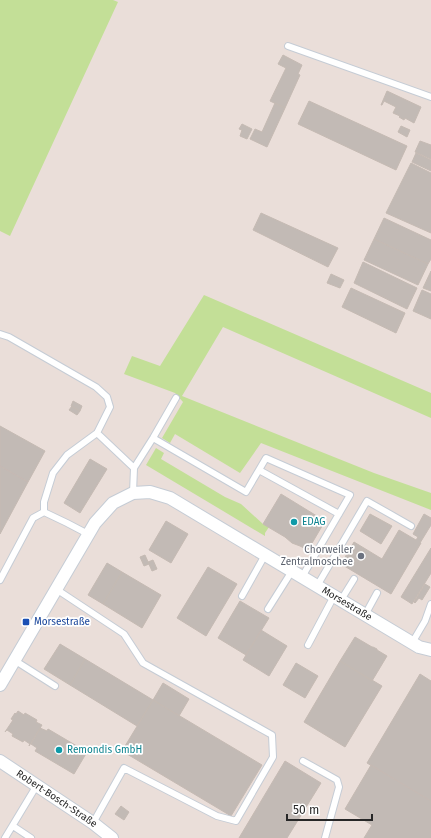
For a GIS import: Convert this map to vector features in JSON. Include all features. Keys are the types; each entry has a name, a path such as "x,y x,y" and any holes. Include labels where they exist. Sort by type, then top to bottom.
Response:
{"street":[{"name":"Morsestraße","path":"0,685 95,523 113,503 133,493 150,492 170,498 419,648 431,650"},
{"name":"Robert-Bosch-Straße","path":"0,761 93,823 112,838"}],"lane":[{"path":"288,46 431,97"},
{"path":"0,334 9,337 96,387 107,396 110,407 96,432 67,455 53,473 44,502 44,512"},
{"path":"133,493 134,468 176,398"},
{"path":"96,432 134,468"},
{"path":"153,438 246,492 266,458 350,495 339,514 297,574 268,609"},
{"path":"259,470 339,514"},
{"path":"317,586 367,502 411,526"},
{"path":"44,512 88,534"},
{"path":"0,580 33,518 44,512"},
{"path":"242,596 265,555"},
{"path":"308,645 338,598 354,579"},
{"path":"56,589 124,634 143,663 272,735 273,757 236,821 218,816 124,768 93,823"},
{"path":"365,615 377,593"},
{"path":"412,643 425,621 431,604"},
{"path":"14,660 55,686"},
{"path":"303,761 337,780 339,787 325,838"},
{"path":"5,838 37,785"},
{"path":"13,826 31,838"}],"green space":[{"path":"0,0 113,0 118,2 10,236 0,231"},
{"path":"204,295 431,393 431,418 223,327 182,396 374,473 431,493 431,510 261,443 240,473 175,434 170,443 162,438 183,402 175,393 124,374 132,356 160,366"},
{"path":"156,448 164,453 161,459 225,497 241,504 263,524 269,527 265,533 265,536 146,465"}],"building":[{"path":"283,55 302,65 298,74 300,75 285,108 270,101 286,68 278,64"},
{"path":"387,91 421,107 414,123 405,118 404,120 399,117 400,116 393,113 396,107 384,101 381,105"},
{"path":"309,101 407,146 396,170 298,124"},
{"path":"275,103 285,108 267,147 250,139 255,129 262,132"},
{"path":"242,124 252,129 247,139 240,136 242,130 239,129"},
{"path":"401,126 410,130 407,137 398,132"},
{"path":"420,141 431,145 431,159 415,152"},
{"path":"416,153 431,160 431,171 412,162"},
{"path":"411,163 431,173 431,233 386,213"},
{"path":"261,213 338,248 328,267 253,230"},
{"path":"384,218 431,240 431,259 428,264 374,239"},
{"path":"374,239 428,264 418,285 364,260"},
{"path":"363,262 417,288 407,309 354,283"},
{"path":"431,271 431,291 423,288"},
{"path":"331,274 344,280 340,288 327,283"},
{"path":"351,288 405,313 396,333 342,307"},
{"path":"422,290 431,294 431,319 413,311"},
{"path":"73,401 82,406 80,411 71,406"},
{"path":"72,406 80,411 77,415 69,410"},
{"path":"0,426 45,451 28,482 0,466"},
{"path":"90,459 107,469 80,513 64,503"},
{"path":"0,466 28,482 0,534"},
{"name":"EDAG","path":"281,494 325,521 308,550 292,543 263,524"},
{"path":"370,514 392,526 381,544 360,531"},
{"name":"Chorweiler Zentralmoschee","path":"424,514 431,518 431,525 391,594 341,564 354,542 382,559 399,530 416,540 418,537 413,534"},
{"path":"166,521 188,534 171,563 149,550"},
{"path":"431,548 431,573 412,604 401,597"},
{"path":"145,555 149,564 144,566 140,557"},
{"path":"153,560 157,569 152,571 148,562"},
{"path":"107,563 122,572 103,604 88,595"},
{"path":"208,567 237,584 206,636 177,618"},
{"path":"122,572 161,595 142,628 103,604"},
{"path":"425,584 430,587 422,600 419,598 415,603 414,602"},
{"path":"240,601 269,618 246,655 218,638"},
{"path":"261,630 287,646 269,676 243,660"},
{"path":"355,637 387,656 372,681 340,661"},
{"path":"60,644 85,659 70,685 44,669"},
{"path":"85,659 153,700 137,726 70,685"},
{"path":"340,661 382,686 345,747 304,722"},
{"path":"296,663 318,676 305,698 283,685"},
{"path":"420,674 431,681 431,801 367,763"},
{"path":"163,683 189,699 179,716 153,700"},
{"path":"153,700 262,765 231,816 122,751"},
{"path":"18,711 37,720 36,722 42,725 29,746 30,744 24,740 23,742 12,736 13,734 7,730 5,732 13,720 11,719"},
{"name":"Remondis GmbH","path":"40,728 47,731 48,729 87,752 74,774 35,751 37,748 31,744"},
{"path":"285,761 321,783 287,838 239,838"},
{"path":"371,765 431,801 431,838 364,838 372,825 345,809"},
{"path":"121,806 129,812 124,820 115,814"}],"place":[{"name":"EDAG","path":"294,522"},
{"name":"Chorweiler Zentralmoschee","path":"361,556"},
{"name":"Morsestraße","path":"26,622"},
{"name":"Remondis GmbH","path":"59,750"}]}
